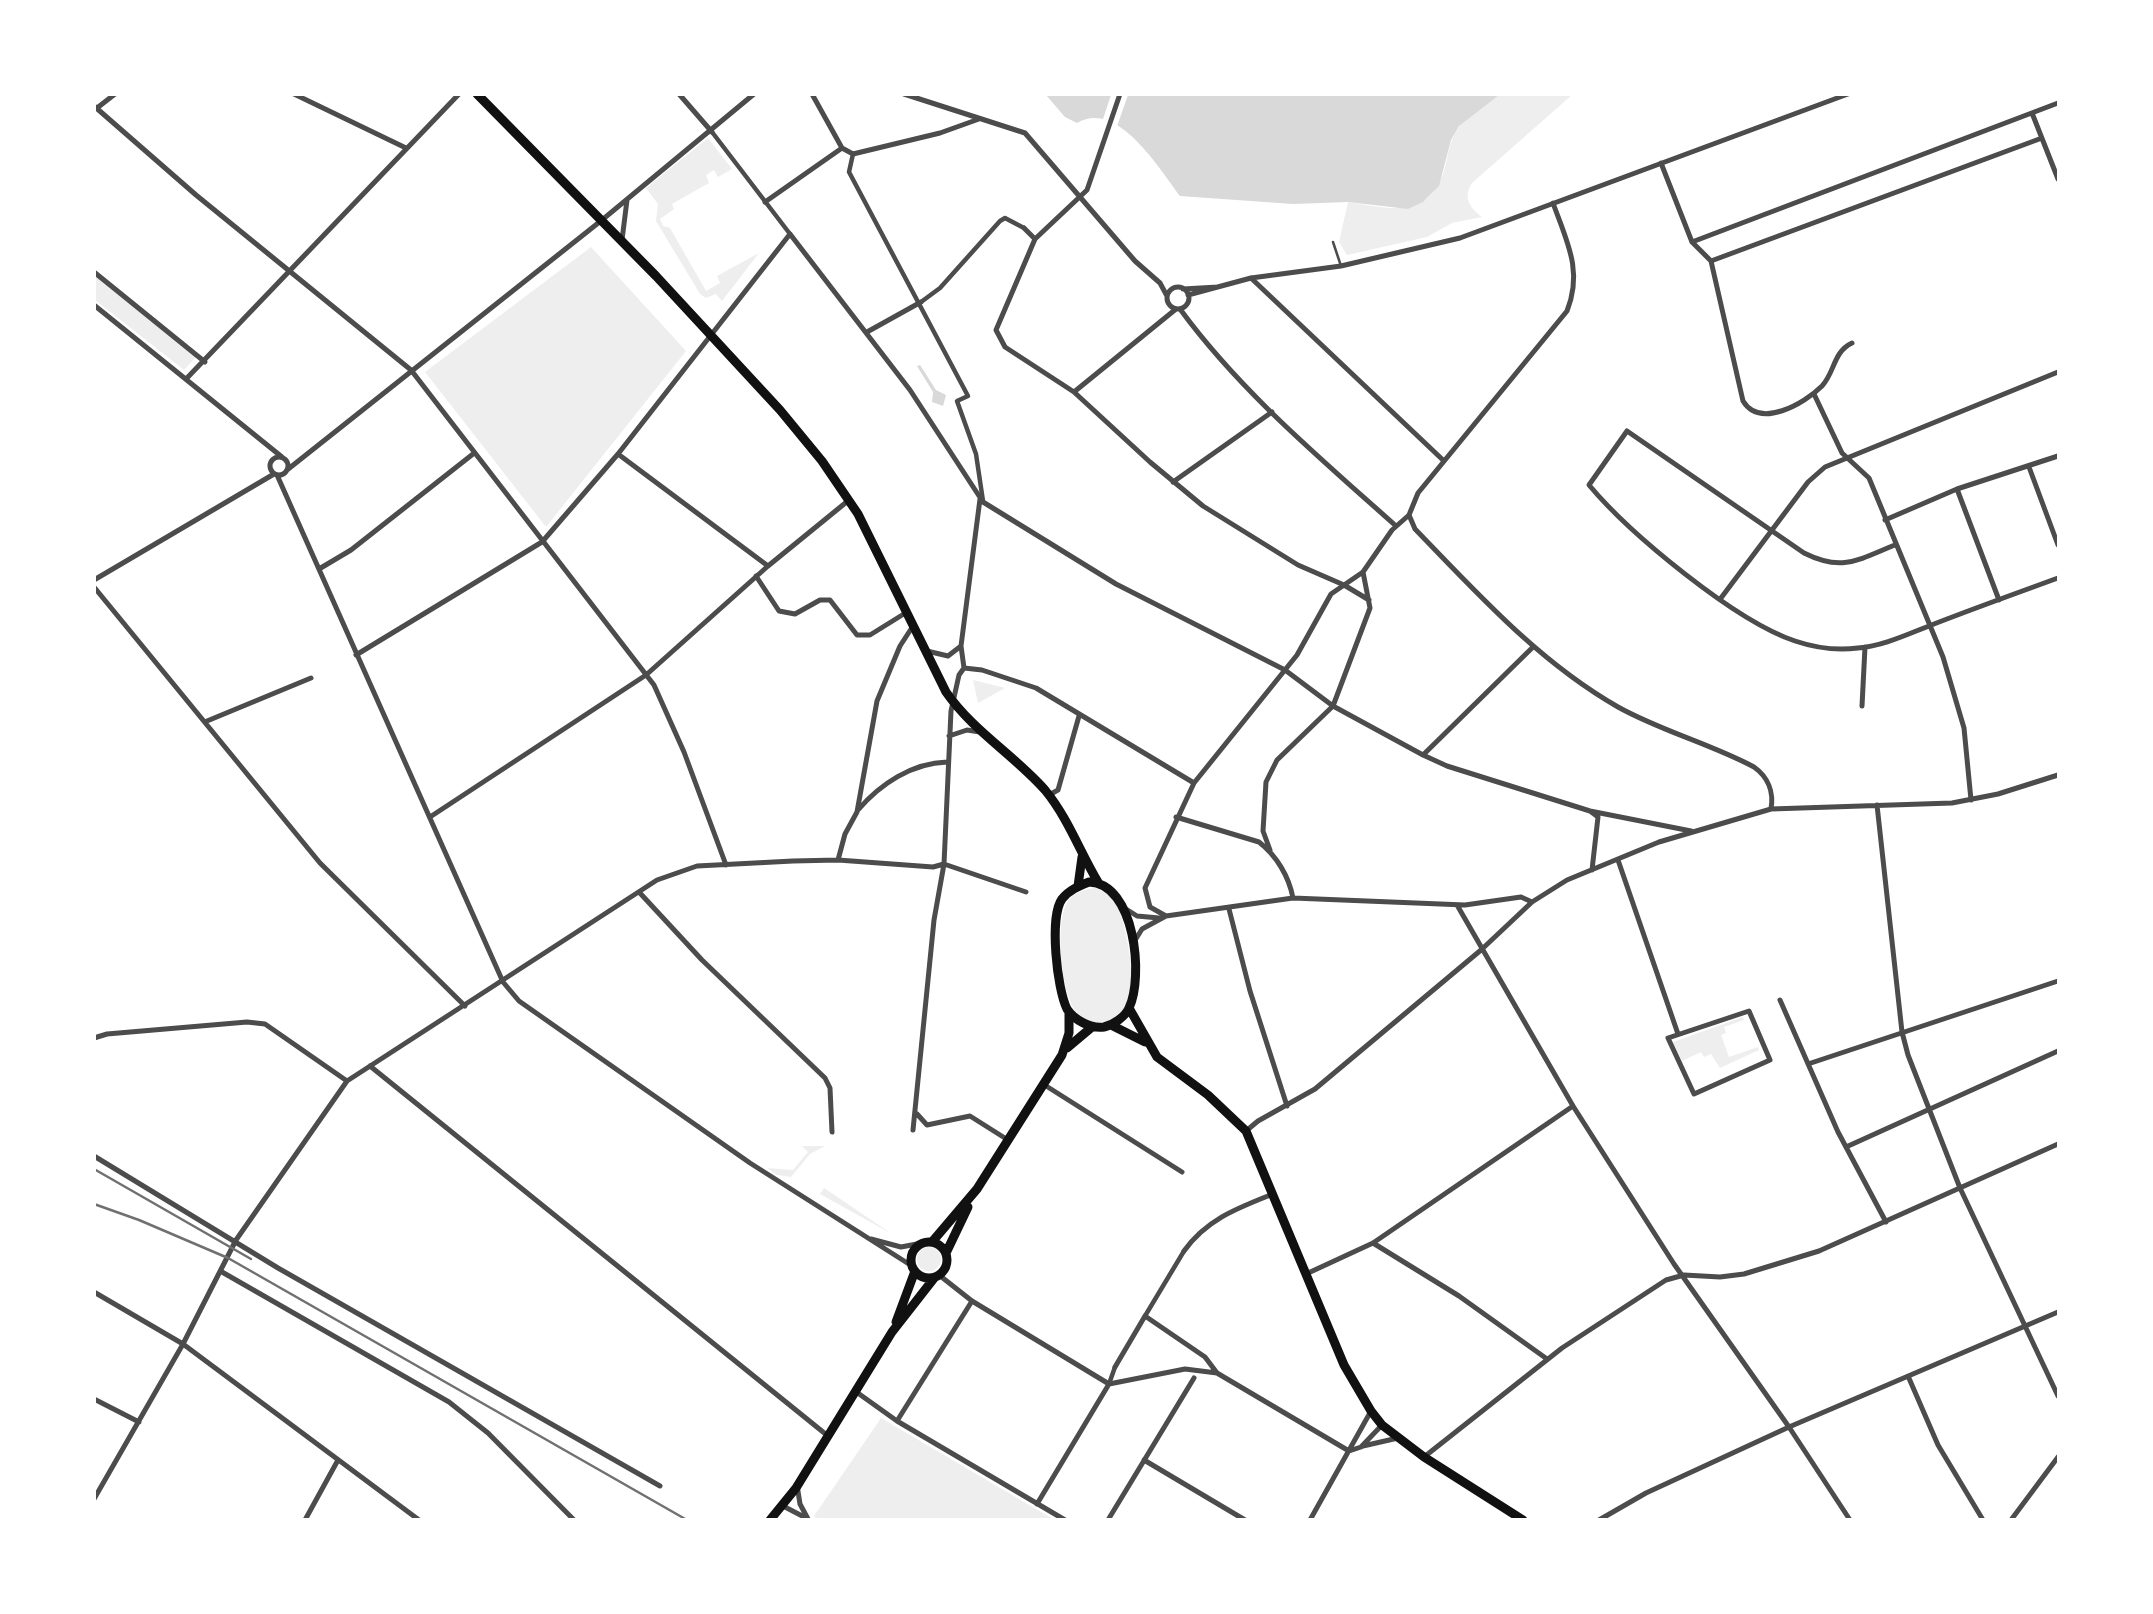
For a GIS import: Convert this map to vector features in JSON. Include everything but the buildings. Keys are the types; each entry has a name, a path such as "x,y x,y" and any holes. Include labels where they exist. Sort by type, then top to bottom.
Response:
{"main road":[{"path":"477,94 622,240 780,410 849,500 953,702 980,732 1048,795 1064,817 1098,883 1113,891 1124,908 1133,945 1134,981 1129,1008 1111,1025"},
{"path":"1077,886 1082,855"},
{"path":"1066,1049 1069,1012 1057,968 1056,930 1061,901 1077,886 1098,883"},
{"path":"1129,1008 1146,1043 1157,1057 1208,1095 1246,1131 1344,1365 1371,1411 1382,1425 1424,1457 1523,1520"},
{"path":"1069,1012 1092,1027"},
{"path":"771,1520 797,1485 892,1332 946,1265 946,1253 977,1189 1066,1049 1092,1027 1111,1025 1146,1043"},
{"path":"892,1332 913,1268 913,1251 927,1242 977,1189"},
{"path":"927,1242 946,1253"},
{"path":"913,1268 926,1278 937,1276"}],"street":[{"path":"115,94 96,107 196,195 411,370 473,454 646,675 663,702 726,865"},
{"path":"294,94 406,148"},
{"path":"187,378 459,94"},
{"path":"679,94 712,132 867,332 982,500 1116,584 1285,670 1333,705 1423,755 1447,766 1590,811 1691,831"},
{"path":"94,580 262,482 287,471 309,449 602,220 712,132 754,94"},
{"path":"812,94 842,148 853,154 940,133 979,119"},
{"path":"904,94 1021,130 1135,261 1160,283 1183,289 1224,287"},
{"path":"1120,94 1087,190 1035,239 996,330 1005,346 1074,392 1173,482 1248,536 1298,565 1344,585 1369,600"},
{"path":"1188,295 1251,278 1341,266 1451,241 1847,94"},
{"path":"1692,242 2059,103"},
{"path":"2032,113 2059,179"},
{"path":"1711,261 2042,138"},
{"path":"765,202 842,148"},
{"path":"853,154 849,172 921,302 968,396 957,401 976,454 982,500 961,646 964,668 959,675 953,702 947,762 944,864 934,920 913,1130"},
{"path":"1661,163 1692,242 1711,261 1743,401 1749,411 1758,415 1776,413 1814,394 1825,383 1841,348 1852,343"},
{"path":"622,240 627,200"},
{"path":"1553,203 1575,267 1576,284 1567,311 1411,503 1409,514 1415,528 1533,647 1582,685 1619,707 1754,767 1766,779 1773,799 1771,809"},
{"path":"867,332 921,302 940,288 1005,218 1024,228 1035,239"},
{"path":"356,655 542,542 618,454 790,234"},
{"path":"94,272 205,362"},
{"path":"1251,278 1444,461"},
{"path":"1160,283 1169,304 1178,309 1208,347 1272,412 1396,526"},
{"path":"1167,296 1173,288"},
{"path":"1074,392 1187,304 1188,295 1183,289"},
{"path":"94,305 283,458 287,471 284,485"},
{"path":"1721,598 1808,482 1825,467 2059,372"},
{"path":"1814,394 1832,438 1869,478 1929,625 1958,705 1971,800"},
{"path":"1173,482 1272,412"},
{"path":"1895,545 1839,565 1824,563 1804,553 1627,431 1589,485 1614,514 1754,621 1794,641 1827,650 1865,647 2059,578"},
{"path":"262,482 276,457 283,458 309,449"},
{"path":"273,450 270,465 284,485 356,655 502,982 519,1001 798,1195 913,1268"},
{"path":"319,569 351,550 473,454"},
{"path":"618,454 768,566"},
{"path":"1885,520 1957,489 2059,456"},
{"path":"2029,467 2059,545"},
{"path":"1957,489 1999,600"},
{"path":"430,817 646,675 756,576 849,500"},
{"path":"1163,917 1150,906 1146,888 1176,817 1194,783 1285,670 1331,594 1363,572 1396,526 1409,514"},
{"path":"1293,898 1290,883 1270,850 1262,821 1262,801 1269,773 1282,755 1333,705 1367,618 1369,600 1363,572"},
{"path":"756,576 779,611 795,614 820,600 830,600 857,635 870,635 906,612"},
{"path":"94,587 320,863 465,1006"},
{"path":"857,812 877,701 900,646 913,626"},
{"path":"926,651 948,656 961,646"},
{"path":"1423,755 1533,647"},
{"path":"1862,706 1865,647"},
{"path":"964,668 982,670 1036,688 1194,783"},
{"path":"206,721 311,678"},
{"path":"1048,795 1058,790 1079,716"},
{"path":"950,736 967,730 980,732"},
{"path":"838,860 845,834 857,812 871,795 924,765 947,762"},
{"path":"1246,1131 1258,1121 1315,1089 1481,950 1532,902 1567,880 1691,831 1771,809 1930,805 1971,800 2059,775"},
{"path":"1877,805 1902,1032 1960,1188 2059,1396"},
{"path":"1590,811 1598,817 1592,870"},
{"path":"1176,817 1247,837 1270,850"},
{"path":"94,1499 183,1344 236,1240 347,1081 514,972 657,880 697,866 838,860 933,867 944,864 1026,892"},
{"path":"1618,860 1678,1034"},
{"path":"639,892 702,960 825,1078 830,1088 832,1132"},
{"path":"1124,908 1137,916 1163,917 1293,898 1457,905 1521,897 1532,902"},
{"path":"1457,905 1573,1106 1674,1264 1789,1427 1850,1520"},
{"path":"1229,908 1250,991 1287,1106"},
{"path":"1133,945 1142,929 1163,917"},
{"path":"1808,1064 2059,981"},
{"path":"1780,1000 1846,1147 1886,1222"},
{"path":"1749,1010 1770,1060 1694,1094 1668,1038 1678,1034 1749,1010"},
{"path":"94,1038 107,1034 184,1027 247,1022 265,1024 347,1081"},
{"path":"1846,1147 1930,1112 2059,1051"},
{"path":"370,1066 828,1436"},
{"path":"1043,1083 1182,1172"},
{"path":"1306,1274 1373,1243 1573,1106"},
{"path":"916,1114 927,1125 970,1116 1008,1140"},
{"path":"1424,1457 1547,1360 1635,1298 1666,1280 1684,1275 1720,1277 1768,1268 1842,1242 2059,1144"},
{"path":"94,1156 278,1268 660,1486"},
{"path":"1037,1504 1109,1384 1115,1367 1195,1235 1217,1217 1273,1194"},
{"path":"861,1236 901,1248 927,1242"},
{"path":"1373,1243 1460,1296 1547,1360"},
{"path":"222,1272 449,1402 488,1433 574,1520"},
{"path":"937,1276 972,1301 1109,1384 1185,1368 1217,1373 1349,1451 1399,1438"},
{"path":"94,1292 183,1344 419,1520"},
{"path":"897,1421 972,1301"},
{"path":"1599,1520 1646,1493 1789,1427 2059,1312"},
{"path":"1145,1316 1205,1357 1217,1373"},
{"path":"1908,1376 1938,1445 1983,1520"},
{"path":"1108,1520 1194,1378"},
{"path":"855,1391 897,1421 1065,1520"},
{"path":"94,1399 139,1422"},
{"path":"1310,1520 1371,1411"},
{"path":"1361,1447 1382,1425"},
{"path":"2011,1520 2059,1457"},
{"path":"305,1520 338,1460"},
{"path":"1143,1460 1245,1520"},
{"path":"797,1485 800,1504 808,1519"},
{"path":"783,1506 808,1519"}],"lane":[{"path":"1333,243 1341,266"}],"shaded area":[{"path":"1046,95 1499,95 1459,126 1451,140 1439,186 1423,202 1408,209 1348,202 1293,204 1180,196 1149,154 1122,128 1107,120 1092,118 1077,123 1065,117"},
{"path":"1499,95 1572,95 1472,183 1468,193 1469,202 1482,217 1452,223 1427,237 1347,255 1339,242 1348,202 1405,208 1428,198 1437,187 1452,140 1461,124"},
{"path":"708,138 732,169 718,177 714,170 706,175 709,183 672,204 674,209 660,219 663,226 670,228 706,291 720,283 717,276 759,253 722,301 716,294 706,298 700,294 656,221 658,204 646,188"},
{"path":"591,247 686,351 546,527 425,372"},
{"path":"94,273 196,357 184,370 95,300"},
{"path":"920,365 936,390 946,395 943,406 932,402 933,392 917,366"},
{"path":"973,680 1005,688 978,703"},
{"path":"1096,888 1116,899 1125,928 1131,966 1128,1001 1120,1013 1100,1023 1085,1019 1072,1005 1061,959 1061,925 1068,901 1080,892"},
{"path":"1743,1017 1744,1020 1724,1027 1726,1033 1721,1035 1729,1057 1758,1047 1759,1050 1720,1068 1711,1054 1704,1057 1701,1052 1682,1061 1673,1042"},
{"path":"802,1146 825,1146 810,1154 791,1177 777,1175 767,1168 793,1170 808,1152"},
{"path":"824,1188 892,1234 820,1194"},
{"path":"929,1247 938,1250 941,1259 938,1268 929,1271 920,1268 917,1259 920,1250"},
{"path":"881,1418 1053,1519 818,1520 814,1516"}],"pier":[{"path":"1111,95 1128,95 1116,129 1102,122"}],"railway":[{"path":"94,1169 251,1259"},
{"path":"94,1204 228,1258 687,1520"}]}
